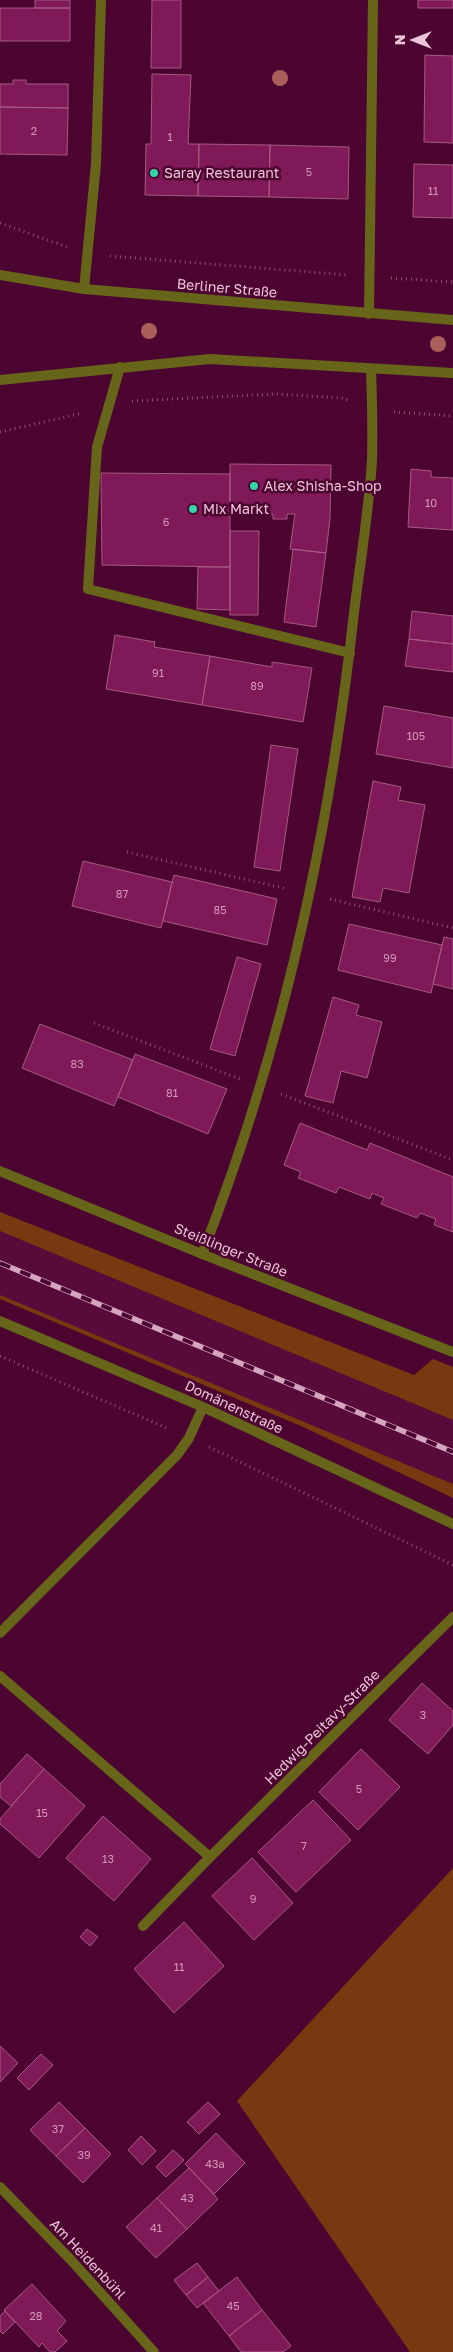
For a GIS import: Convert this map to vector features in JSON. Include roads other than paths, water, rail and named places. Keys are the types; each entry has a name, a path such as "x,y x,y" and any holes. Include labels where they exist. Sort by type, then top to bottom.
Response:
{"street":[{"path":"84,289 96,164 101,0"},
{"path":"369,314 373,0"},
{"name":"Berliner Straße","path":"0,275 84,289 453,320"},
{"path":"0,380 120,367 210,360 453,373"},
{"path":"120,367 97,447 88,589 350,654"},
{"path":"202,1254 222,1202 285,993 332,787 350,654 372,460 371,369"},
{"name":"Steißlinger Straße","path":"0,1171 202,1254 453,1352"},
{"name":"Domänenstraße","path":"0,1321 203,1407 453,1524"},
{"path":"0,1633 177,1455 189,1438 203,1407"},
{"name":"Hedwig-Peitavy-Straße","path":"144,1926 210,1857 453,1617"},
{"path":"0,1676 210,1857"},
{"name":"Am Heidenbühl","path":"0,2186 71,2260 154,2352"}],"railway":[{"path":"0,1263 453,1452"}],"place":[{"name":"Saray Restaurant","path":"154,173"},
{"name":"Alex Shisha-Shop","path":"254,486"},
{"name":"Mix Markt","path":"193,509"}]}
